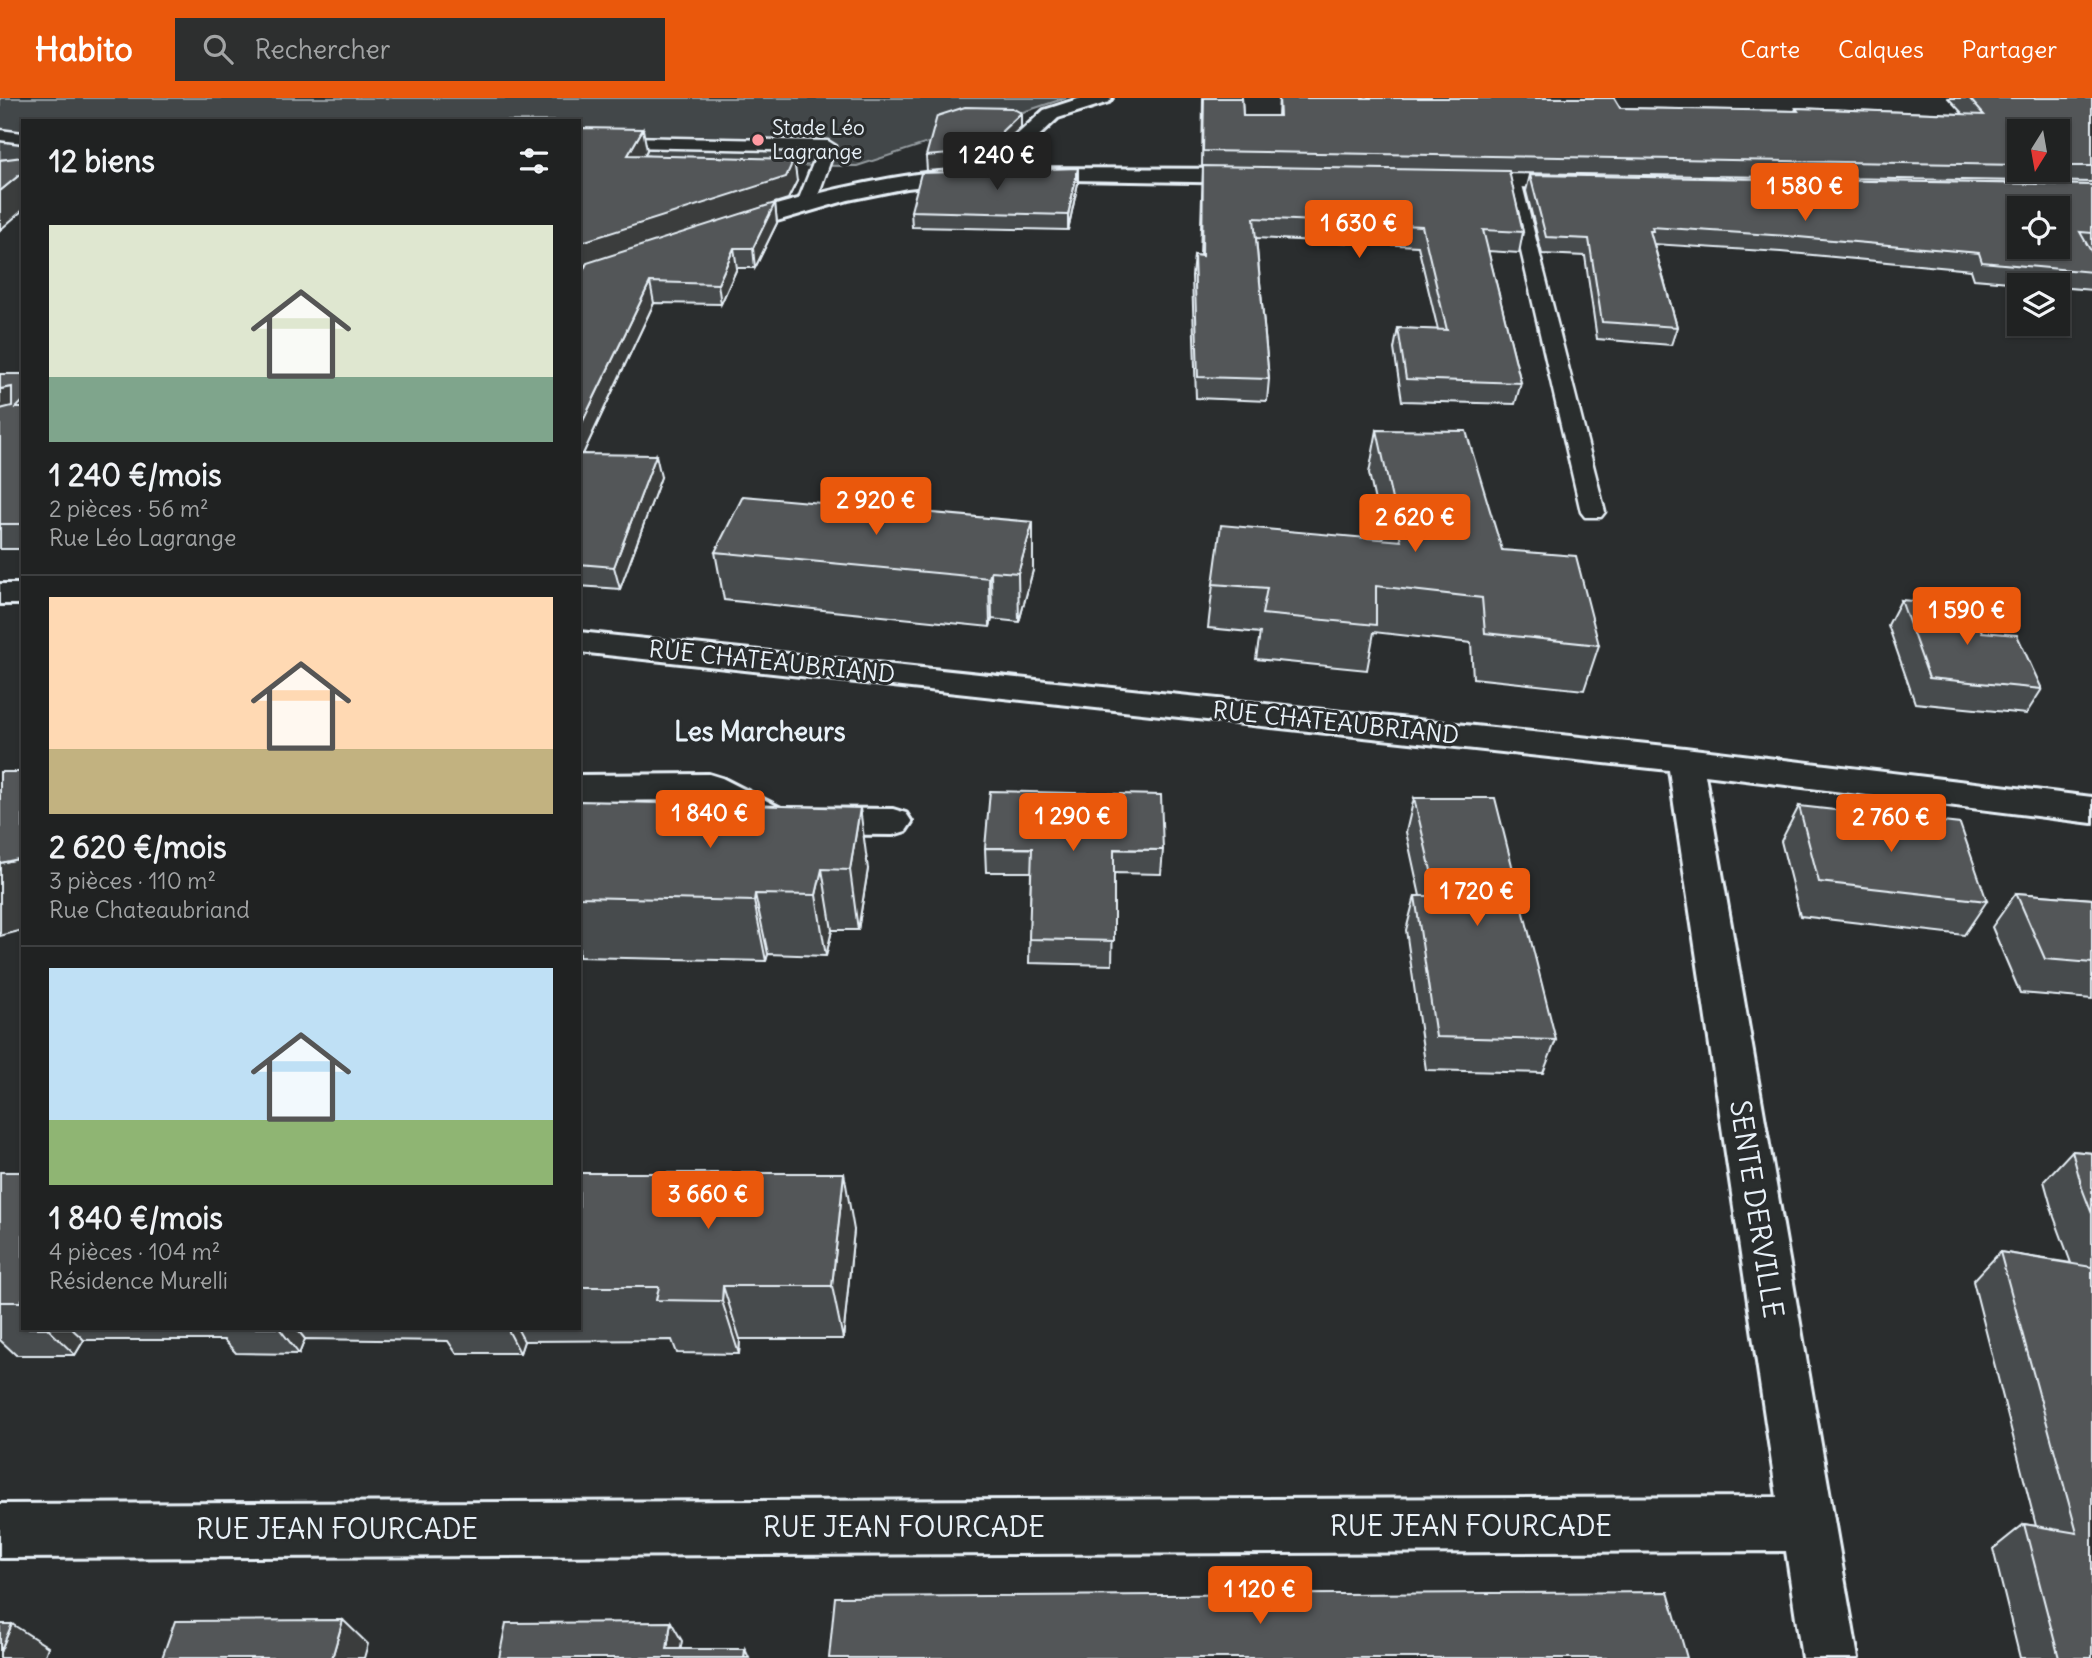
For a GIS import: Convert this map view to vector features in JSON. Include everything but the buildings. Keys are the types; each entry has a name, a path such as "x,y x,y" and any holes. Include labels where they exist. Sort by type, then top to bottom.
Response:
{"street":[{"path":"1013,174 1015,147 1051,114 1102,98"},
{"path":"706,236 807,201 889,184 955,176 1013,174 1276,177"},
{"path":"1443,180 1596,183"},
{"path":"0,594 21,594"},
{"name":"RUE CHATEAUBRIAND","path":"581,642 1685,761 2092,810"},
{"name":"SENTE DERVILLE","path":"1685,761 1829,1658"},
{"path":"581,788 709,787 775,821 893,822"},
{"name":"RUE JEAN FOURCADE","path":"0,1531 1808,1524"}],"lane":[{"path":"0,135 21,138"},
{"path":"581,141 828,146 807,201"},
{"path":"1513,181 1593,512"}],"shaded area":[{"name":"Stade Léo Lagrange","path":"0,98 1066,98 857,166 581,164 581,119 21,119 21,160 0,159"}],"place":[{"name":"Stade Léo Lagrange","path":"758,140"}],"district":[{"name":"Les Marcheurs","path":"760,732"}]}
